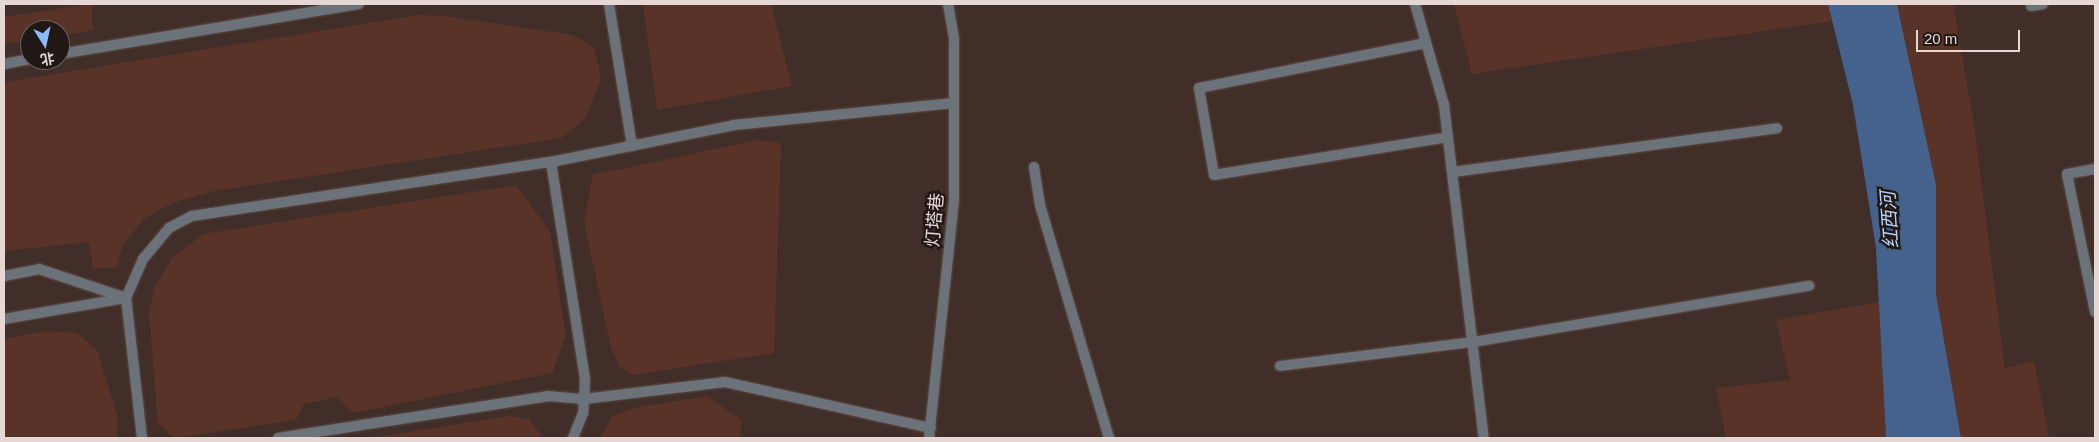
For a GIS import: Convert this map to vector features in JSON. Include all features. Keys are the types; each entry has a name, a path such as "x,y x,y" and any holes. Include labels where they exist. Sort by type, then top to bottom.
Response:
{"street":[{"path":"70,52 359,4"},
{"path":"609,4 632,146"},
{"name":"灯塔巷","path":"930,433 954,202 954,38 948,4"},
{"path":"1415,4 1444,105 1484,438"},
{"path":"2031,6 2043,4"},
{"path":"1426,43 1199,88 1214,175 1448,137"},
{"path":"4,64 20,61"},
{"path":"142,438 126,298 143,259 169,228 192,216 551,162 734,125 954,103"},
{"path":"1453,172 1777,128"},
{"path":"551,162 585,380 583,413 573,438"},
{"path":"1034,167 1040,205 1109,438"},
{"path":"2095,169 2067,174 2095,312"},
{"path":"4,276 39,269 126,298"},
{"path":"1280,366 1473,342 1809,286"},
{"path":"4,319 126,298"},
{"path":"278,438 548,396 584,399 726,382 930,433"}],"shaded area":[{"path":"91,4 93,30 70,34 70,20 20,20 20,42 4,44 4,17"},
{"path":"643,4 771,4 792,86 657,110"},
{"path":"1454,4 1828,4 1832,21 1472,74"},
{"path":"1897,4 1953,4 1973,118 2005,368 2034,361 2049,438 1961,438 1936,294 1936,185"},
{"path":"418,15 445,16 573,35 594,47 601,78 585,119 561,138 214,191 172,203 143,219 122,248 116,267 93,269 89,242 4,251 4,82"},
{"path":"757,140 781,143 774,353 633,375 620,367 611,348 584,222 593,175"},
{"path":"516,185 550,232 566,336 552,373 354,413 336,397 304,404 296,420 175,438 158,424 149,311 155,287 172,258 203,234"},
{"path":"1879,302 1886,438 1726,438 1716,388 1790,380 1776,320"},
{"path":"45,331 77,333 97,350 117,415 117,438 4,438 4,339"},
{"path":"707,396 742,420 739,438 600,438 612,416 638,407"},
{"path":"508,416 529,419 543,438 371,438"}],"water":[{"name":"红西河","path":"1828,4 1897,4 1936,185 1936,294 1961,438 1886,438 1876,248 1853,105"}]}
